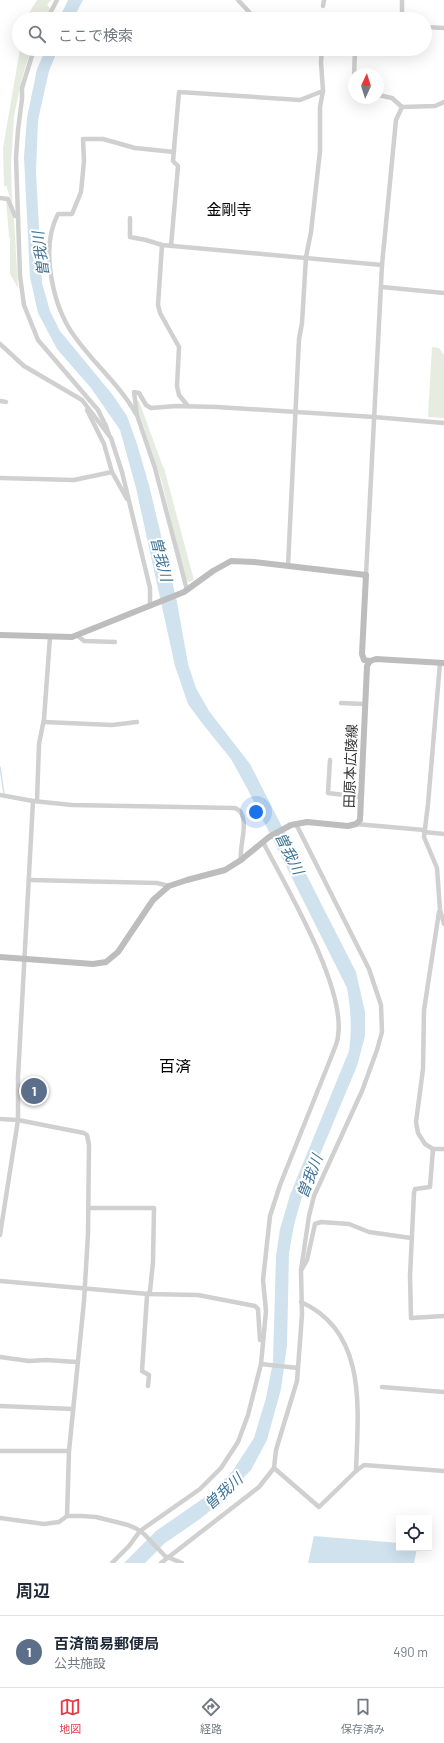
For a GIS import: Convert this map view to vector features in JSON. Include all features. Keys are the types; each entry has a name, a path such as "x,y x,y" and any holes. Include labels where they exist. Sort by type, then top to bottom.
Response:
{"main road":[{"path":"0,635 72,638 185,591 213,571 232,561 254,562 366,575 362,654 364,660 370,661 376,659 442,663"},
{"name":"田原本広陵線","path":"0,958 93,964 106,962 118,952 153,900 169,886 225,870 241,860 269,837 293,825 307,822 348,826 356,824 360,820 364,704 367,666 370,661"}],"street":[{"path":"53,0 53,6"},
{"path":"50,12 57,0"},
{"path":"238,0 249,12"},
{"path":"323,6 324,0"},
{"path":"402,0 402,12"},
{"path":"432,27 444,28"},
{"path":"32,56 22,88 16,157 20,276 24,305 38,340 98,410 106,426 113,444 130,502 150,588 152,604"},
{"path":"288,566 299,340 302,323 306,257 311,232 320,151 320,107 323,91 321,56"},
{"path":"354,68 355,56"},
{"path":"171,246 178,166 173,161 179,92 300,100 323,91"},
{"path":"384,96 392,98 402,107 435,106 444,102"},
{"path":"366,575 382,265 396,120 402,107"},
{"path":"174,152 135,148 103,139 83,139 84,161 81,192 72,214 58,214 49,242 51,279 57,302 64,319 75,338 129,401 137,415 155,468 185,591"},
{"path":"0,198 8,199 17,219"},
{"path":"130,218 130,237 162,245 382,265"},
{"path":"162,245 158,305 160,313 179,347 177,386 179,395 188,406"},
{"path":"382,287 444,293"},
{"path":"0,344 24,366 82,400 109,435"},
{"path":"74,383 104,444 112,472 130,502"},
{"path":"137,415 134,392 139,393 148,407 188,406 374,417 444,423"},
{"path":"0,401 6,402"},
{"path":"0,478 74,480 112,472"},
{"path":"78,636 84,640 115,642"},
{"path":"0,1235 18,1120 18,1077 35,801 39,744 44,722 50,637"},
{"path":"442,663 424,837 437,868 440,910 444,924"},
{"path":"341,703 364,704"},
{"path":"44,722 112,724 137,722"},
{"path":"330,760 328,793 360,797"},
{"path":"3,795 35,801 106,806 235,808 240,811 244,821 240,850 241,860"},
{"path":"356,824 444,834"},
{"path":"161,1563 166,1556 254,1492 269,1477 274,1468 276,1450 298,1381 296,1367 302,1315 301,1270 309,1216 314,1196 368,1076 382,1032 381,1005 369,969 293,825"},
{"path":"261,1352 266,1311 263,1280 270,1216 280,1184 300,1139 339,1035 334,993 326,970 307,928 263,842"},
{"path":"30,880 157,884 169,886"},
{"path":"440,910 424,1010 422,1069 416,1122 422,1141 434,1149 444,1149"},
{"path":"0,1119 18,1120 87,1135 89,1146 89,1208 84,1288 69,1451 67,1516"},
{"path":"434,1149 430,1187 415,1189 411,1238 411,1318 444,1316"},
{"path":"89,1208 154,1208 153,1262 150,1291 148,1294 142,1371 149,1375 148,1386"},
{"path":"301,1270 307,1260 315,1224 321,1222 349,1224 369,1232 411,1238"},
{"path":"0,1281 148,1294 198,1295 254,1306 258,1309 262,1364 241,1435 227,1460 200,1489 142,1533 112,1563"},
{"path":"301,1302 316,1309 322,1314 335,1328 348,1351 357,1390 356,1471"},
{"path":"0,1357 29,1361 46,1360 77,1362"},
{"path":"262,1364 296,1367"},
{"path":"382,1387 444,1392"},
{"path":"0,1406 73,1409"},
{"path":"0,1451 69,1451"},
{"path":"274,1468 319,1507 364,1465 444,1471"},
{"path":"0,1518 44,1524 59,1522 67,1516 96,1517 128,1525 142,1533 166,1556 182,1563"}],"shaded area":[{"path":"37,0 51,0 47,5 50,8 48,12 29,12"},
{"path":"19,56 29,56 22,78 14,116 11,164 12,203 6,185 4,187 3,148"},
{"path":"6,199 12,209 14,220 18,288 10,274 10,238"},
{"path":"432,347 439,348 444,355 444,418 428,417"},
{"path":"136,400 139,401 164,468 194,580 189,582 185,579 162,482"}],"water":[{"path":"68,0 83,0 77,12 62,12"},
{"name":"曽我川","path":"43,56 55,56 49,71 38,120 36,172 42,283 50,311 60,331 112,394 127,416 149,485 177,602 188,664 196,688 209,711 250,764 356,972 365,1012 365,1036 357,1066 301,1200 294,1225 289,1253 287,1345 281,1389 267,1440 251,1470 217,1505 200,1519 165,1543 145,1563 124,1563 156,1531 208,1495 232,1472 254,1438 266,1398 273,1362 276,1256 280,1229 290,1195 349,1051 351,1035 350,1012 347,988 248,790 231,759 188,704 175,666 136,488 120,430 91,388 57,349 38,313 30,277 24,157 27,118 37,69"},
{"path":"314,1536 396,1543 396,1551 416,1551 414,1563 308,1563"}],"waterway":[{"path":"0,767 4,794"}],"place":[{"name":"百済簡易郵便局","path":"34,1091"}],"district":[{"name":"金剛寺","path":"229,209"},
{"name":"百済","path":"175,1065"}]}
